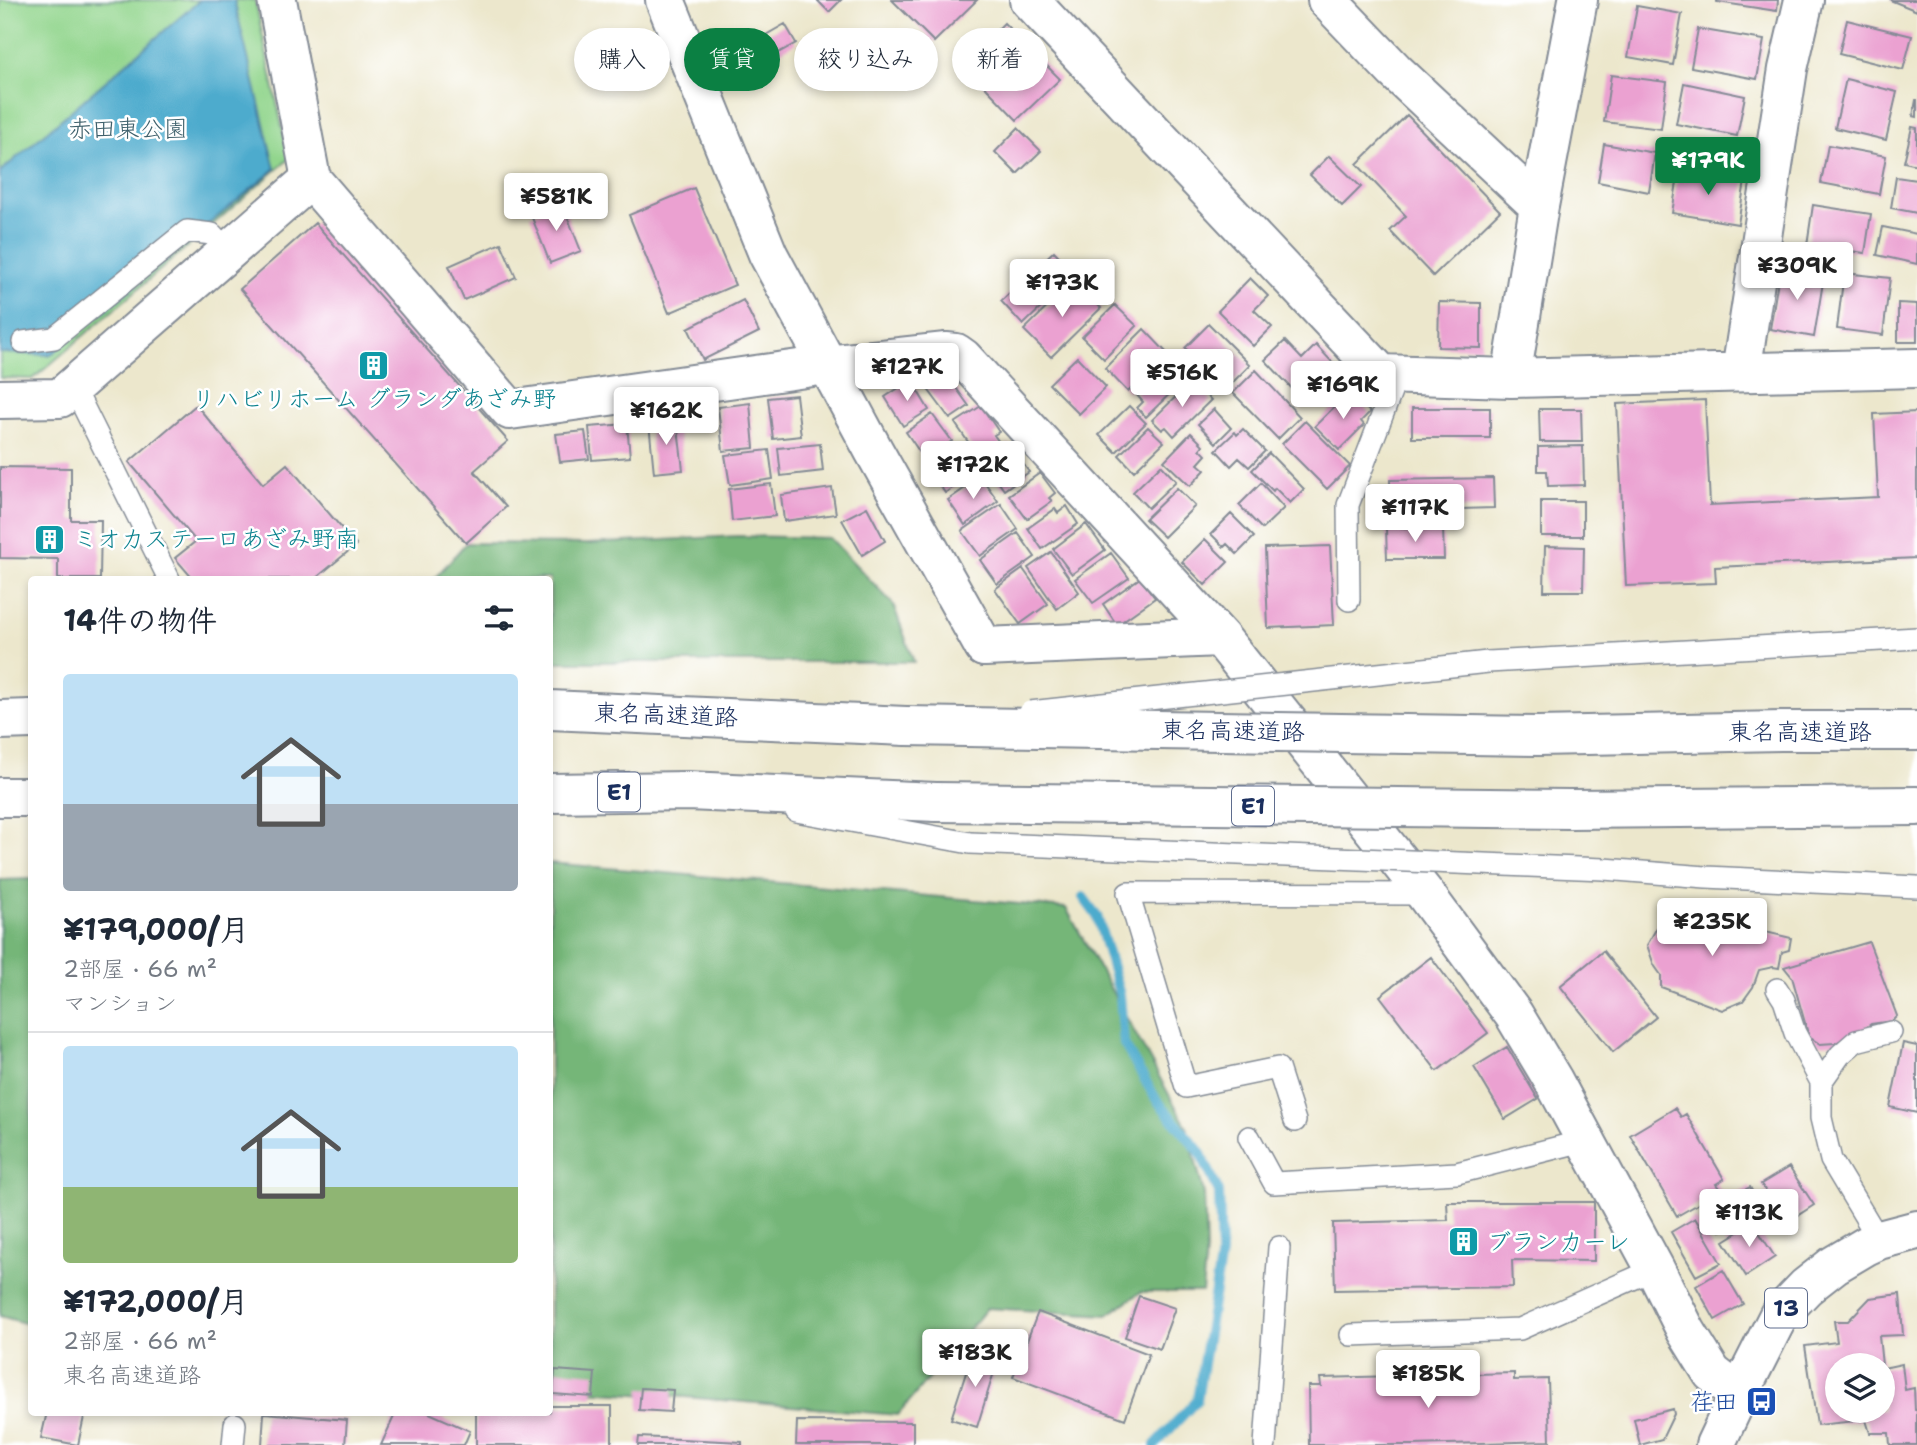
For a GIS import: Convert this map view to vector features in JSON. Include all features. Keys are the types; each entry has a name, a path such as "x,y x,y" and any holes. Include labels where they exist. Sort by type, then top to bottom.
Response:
{"main road":[{"path":"277,0 311,179 510,410 827,365 946,352 956,353 963,358 1220,637 1424,894 1514,1015 1587,1140 1686,1331 1712,1373 1739,1394"},
{"path":"665,0 768,254 984,648 1220,637"},
{"path":"1029,0 1381,374 1511,378 1917,368"},
{"path":"1327,0 1395,71 1539,206"},
{"path":"1511,378 1539,206 1578,0"},
{"path":"1741,372 1788,69 1804,0"},
{"path":"0,399 60,398 311,179"},
{"name":"東名高速道路","path":"553,710 906,726 1538,736 1917,731"},
{"path":"0,720 28,719"},
{"name":"E1","path":"553,793 688,791 936,802 1570,809 1917,806"},
{"path":"0,797 28,797"},
{"name":"13","path":"1715,1445 1779,1315 1806,1287 1834,1265 1879,1240 1917,1230"}],"lane":[{"path":"23,342 54,338 187,231 212,234 228,251"},
{"path":"1349,600 1348,505 1398,374"},
{"path":"73,386 168,576"},
{"path":"906,726 1488,663 1917,638"},
{"path":"688,791 970,843 1604,869 1706,877 1917,887"},
{"path":"1295,1121 1278,1068 1186,1087 1128,893 1424,894"},
{"path":"1777,989 1784,1000 1795,1034 1821,1082 1821,1118 1831,1160 1879,1240"},
{"path":"1821,1082 1840,1055 1856,1041 1891,1032"},
{"path":"1249,1137 1274,1183 1457,1173 1587,1140"},
{"path":"1265,1445 1279,1247"},
{"path":"1351,1335 1520,1329 1656,1269"}],"green space":[{"name":"赤田東公園","path":"0,0 255,0 289,159 33,379 0,378"},
{"path":"738,536 830,538 893,604 914,662 553,662 553,576 437,576 466,543 588,544"},
{"path":"553,863 1066,908 1187,1127 1204,1194 1206,1251 1202,1292 1141,1292 1107,1315 987,1308 898,1415 553,1389"},
{"path":"28,879 28,1324 0,1316 0,880"}],"water":[{"name":"赤田東公園","path":"200,0 234,0 275,169 51,355 0,353 0,172"}],"building":[{"path":"817,0 841,0 829,12"},
{"path":"892,0 977,0 938,38 938,28 920,28"},
{"path":"1778,0 1777,11 1717,2"},
{"path":"1890,0 1917,0 1917,11"},
{"path":"1637,6 1682,14 1673,65 1628,57"},
{"path":"1847,20 1912,36 1903,70 1839,54"},
{"path":"785,24 794,40 794,44 780,52 780,28"},
{"path":"1698,29 1764,40 1757,79 1691,67"},
{"path":"1048,67 1060,79 1048,90"},
{"path":"1611,75 1667,82 1661,129 1604,122"},
{"path":"1846,79 1897,92 1886,140 1835,128"},
{"path":"1684,83 1745,96 1737,136 1676,124"},
{"path":"989,91 1047,91 1017,120"},
{"path":"1917,100 1917,117 1913,116"},
{"path":"1407,115 1500,211 1433,276 1390,231 1406,216 1357,164"},
{"path":"1912,127 1917,128 1917,165 1904,162"},
{"path":"1018,128 1041,151 1017,174 995,152"},
{"path":"1604,144 1655,153 1649,192 1598,182"},
{"path":"1828,145 1886,156 1879,194 1821,183"},
{"path":"1329,156 1361,187 1342,206 1310,175"},
{"path":"1679,170 1745,181 1738,224 1672,213"},
{"path":"1896,177 1917,180 1917,213 1891,208"},
{"path":"694,188 735,285 669,313 629,215"},
{"path":"562,203 581,251 550,263 531,215"},
{"path":"1813,205 1871,214 1865,253 1807,245"},
{"name":"リハビリホーム グランダあざみ野","path":"315,223 508,441 474,471 506,507 466,543 240,289"},
{"path":"1883,227 1917,234 1917,264 1877,255"},
{"path":"501,243 516,277 464,300 449,266"},
{"path":"1054,251 1076,274 1023,325 1001,301"},
{"path":"1780,268 1824,276 1814,337 1770,329"},
{"path":"1844,273 1890,278 1883,335 1837,329"},
{"path":"1250,278 1268,296 1254,310 1272,327 1253,346 1218,311"},
{"path":"1074,281 1101,308 1051,357 1024,330"},
{"path":"743,300 759,332 703,360 688,328"},
{"path":"1439,302 1481,303 1481,348 1438,347"},
{"path":"1898,303 1917,304 1917,342 1898,342"},
{"path":"1115,305 1137,326 1104,359 1082,337"},
{"path":"1209,324 1250,365 1226,389 1185,348"},
{"path":"1144,329 1167,353 1128,392 1105,368"},
{"path":"1285,341 1302,359 1316,345 1335,365 1301,398 1265,360"},
{"path":"1077,357 1106,387 1079,414 1049,384"},
{"path":"1170,359 1187,377 1146,417 1137,408 1143,402 1135,393"},
{"path":"1256,370 1300,417 1278,439 1233,393"},
{"path":"946,374 969,406 950,419 927,388"},
{"path":"911,380 929,410 903,426 885,397"},
{"path":"1192,381 1211,400 1174,436 1166,427 1162,430 1152,420"},
{"path":"1349,392 1370,412 1361,421 1364,425 1339,450 1315,426"},
{"path":"796,395 801,436 773,439 768,398"},
{"path":"1705,400 1710,505 1878,497 1874,414 1917,412 1917,558 1715,567 1716,583 1626,586 1617,404"},
{"path":"750,403 754,448 723,451 718,407"},
{"path":"196,405 263,484 287,464 356,545 319,576 190,576 175,558 196,541 129,462"},
{"path":"981,406 999,432 994,435 1001,445 980,459 955,423"},
{"path":"1129,406 1146,423 1116,452 1099,435"},
{"path":"1412,408 1490,408 1490,438 1412,438"},
{"path":"1214,409 1231,428 1216,443 1198,424"},
{"path":"1539,409 1581,409 1582,442 1540,442"},
{"path":"932,414 952,441 925,460 906,432"},
{"path":"677,420 683,470 654,473 649,423"},
{"path":"1305,421 1350,466 1327,489 1282,444"},
{"path":"627,424 630,457 592,460 589,427"},
{"path":"1148,427 1164,442 1134,471 1119,455"},
{"path":"1243,429 1265,451 1249,467 1239,458 1231,466 1216,450 1235,432 1237,435"},
{"path":"585,431 589,459 560,462 556,434"},
{"path":"1191,433 1203,445 1200,449 1206,455 1198,464 1205,470 1190,486 1164,461"},
{"path":"820,444 823,471 781,476 778,448"},
{"path":"1009,444 1029,472 1004,490 984,462"},
{"path":"958,446 976,471 945,493 927,467"},
{"path":"1583,446 1584,485 1548,486 1547,471 1538,471 1538,447"},
{"path":"769,450 773,479 730,485 725,455"},
{"path":"1269,453 1304,489 1290,503 1252,470"},
{"path":"1161,465 1176,481 1148,508 1133,492"},
{"name":"ミオカステーロあざみ野南","path":"0,467 71,468 71,520 101,520 100,576 58,576 58,559 0,558"},
{"path":"1040,473 1055,493 1049,498 1052,501 1027,519 1009,495"},
{"path":"981,477 998,501 965,525 948,500"},
{"path":"1493,478 1494,508 1391,511 1390,480"},
{"path":"1261,483 1284,508 1262,529 1239,505"},
{"path":"771,484 775,516 732,521 729,489"},
{"path":"832,488 836,514 784,521 781,495"},
{"path":"1177,488 1195,506 1164,537 1145,519"},
{"path":"1541,501 1583,501 1583,536 1541,536"},
{"path":"1001,504 1018,529 980,556 962,531"},
{"path":"1067,506 1078,524 1042,549 1028,528 1055,509 1058,513"},
{"path":"867,507 885,541 862,555 842,520"},
{"path":"1231,514 1254,537 1237,554 1227,544 1224,547 1211,534"},
{"path":"1086,524 1105,550 1072,574 1053,549"},
{"path":"1386,528 1443,528 1444,559 1387,559"},
{"path":"1018,533 1035,557 997,584 980,560"},
{"path":"1205,539 1228,562 1205,585 1182,562"},
{"path":"1330,546 1334,625 1268,628 1265,548"},
{"path":"1545,546 1584,547 1583,591 1544,591"},
{"path":"1051,552 1079,592 1057,609 1028,568"},
{"path":"1111,553 1129,578 1093,603 1075,579"},
{"path":"1023,569 1048,604 1020,624 995,589"},
{"path":"1140,578 1155,598 1117,625 1103,604"},
{"path":"1676,911 1791,938 1789,950 1782,952 1779,968 1759,970 1753,987 1743,1001 1722,1010 1661,987 1661,975 1654,965 1647,945 1659,924"},
{"path":"1869,942 1897,1016 1892,1021 1871,1024 1856,1035 1835,1043 1820,1044 1809,1037 1792,977 1784,967"},
{"path":"1603,951 1656,1017 1613,1052 1560,986"},
{"path":"1431,957 1488,1033 1437,1071 1380,996"},
{"path":"1903,1043 1917,1046 1917,1113 1890,1107"},
{"path":"1507,1047 1538,1099 1505,1119 1474,1067"},
{"path":"1675,1108 1681,1117 1686,1114 1724,1179 1716,1184 1721,1191 1677,1216 1630,1135"},
{"path":"1789,1167 1814,1205 1786,1223 1761,1184"},
{"path":"1750,1187 1762,1210 1721,1231 1708,1209"},
{"name":"ブランカーレ","path":"1447,1202 1594,1202 1594,1261 1512,1260 1513,1287 1335,1290 1333,1223 1448,1220"},
{"path":"1695,1218 1721,1263 1696,1276 1671,1232"},
{"path":"1753,1223 1775,1257 1746,1276 1724,1241"},
{"path":"1723,1270 1743,1304 1715,1320 1696,1286"},
{"path":"1900,1294 1903,1335 1879,1336 1881,1353 1825,1353 1825,1423 1837,1423 1817,1425 1805,1346 1837,1342 1834,1321 1848,1321 1870,1298"},
{"path":"1139,1296 1175,1308 1160,1349 1125,1337"},
{"path":"1038,1312 1149,1354 1125,1419 1013,1377"},
{"path":"973,1351 998,1359 977,1427 951,1419"},
{"path":"1902,1364 1905,1390 1914,1388 1917,1445 1890,1445 1889,1433 1870,1433 1867,1423 1895,1423 1895,1365"},
{"path":"555,1370 595,1373 593,1397 553,1394"},
{"path":"1514,1373 1514,1380 1548,1379 1550,1441 1309,1445 1308,1386 1321,1386 1320,1378"},
{"path":"641,1388 673,1390 671,1412 639,1410"},
{"path":"553,1406 612,1406 612,1445 476,1445 476,1416 553,1416"},
{"path":"1673,1409 1674,1414 1662,1439 1640,1445 1634,1419"},
{"path":"46,1416 84,1416 78,1445 41,1438"},
{"path":"264,1416 347,1420 345,1445 262,1445"},
{"path":"394,1416 436,1416 470,1431 464,1445 381,1445"},
{"path":"797,1421 913,1422 913,1445 796,1445"},
{"path":"639,1437 742,1442 742,1445 638,1445"}],"waterway":[{"path":"1083,897 1097,916 1120,995 1124,1044 1156,1099 1200,1152 1219,1192 1221,1254 1197,1400 1155,1445"}],"place":[{"name":"リハビリホーム グランダあざみ野","path":"374,365"},
{"name":"ミオカステーロあざみ野南","path":"50,539"},
{"name":"ブランカーレ","path":"1464,1242"},
{"name":"荏田","path":"1761,1402"}]}
